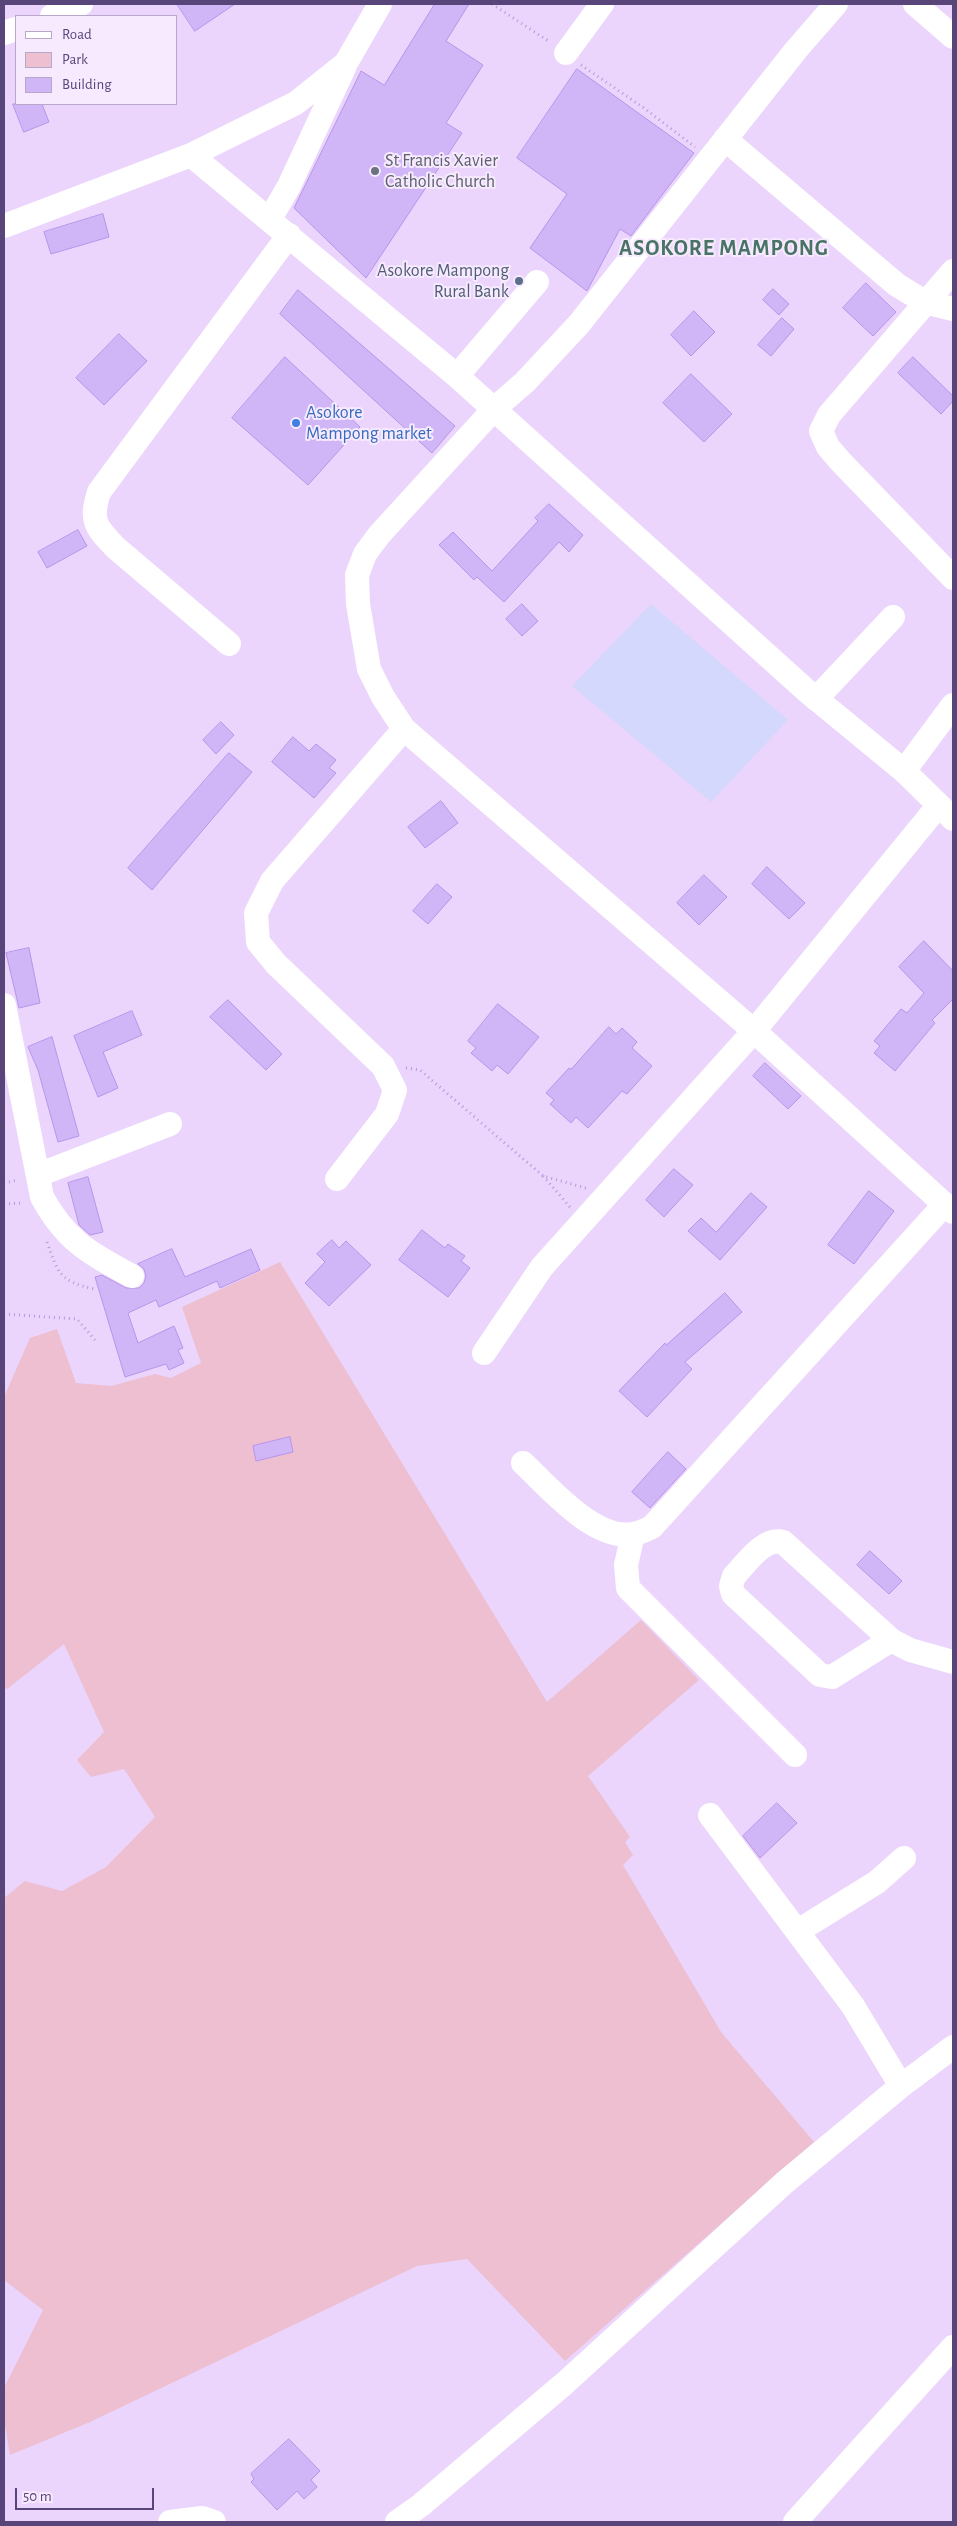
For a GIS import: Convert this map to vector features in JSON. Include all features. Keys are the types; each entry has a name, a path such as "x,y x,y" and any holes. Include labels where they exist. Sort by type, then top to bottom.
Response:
{"street":[{"path":"54,15 82,4"},
{"path":"270,219 289,186 346,63 380,4"},
{"path":"566,53 602,4"},
{"path":"523,1462 581,1516 615,1534 633,1534 652,1528 949,1208 754,1031 404,729 383,697 370,669 358,604 357,575 365,554 379,534 494,409 525,382 579,324 796,50 836,4"},
{"path":"915,4 953,38"},
{"path":"4,226 191,155 296,102 346,63"},
{"path":"725,140 897,285 925,302 953,308"},
{"path":"191,155 457,376 816,699 904,771 946,812 612,1191 542,1267 484,1353"},
{"path":"229,644 116,548 100,531 93,512 99,492 289,235"},
{"path":"953,271 829,415 821,431 828,447 841,462 953,578"},
{"path":"457,376 537,282"},
{"path":"816,699 894,617"},
{"path":"904,771 953,705"},
{"path":"337,1179 387,1114 395,1090 383,1066 276,964 258,942 256,913 272,881 404,729"},
{"path":"4,1005 42,1197 54,1218 70,1237 86,1251 132,1276"},
{"path":"38,1175 170,1124"},
{"path":"633,1534 626,1565 628,1588 795,1755"},
{"path":"892,1640 832,1677 826,1678 820,1675 734,1594 732,1581 734,1576 762,1547 774,1542 783,1542 892,1640 910,1650 953,1662"},
{"path":"710,1815 853,2006 901,2086"},
{"path":"798,1931 877,1882 904,1858"},
{"path":"397,2522 421,2505 558,2390 784,2182 901,2086 953,2047"},
{"path":"795,2522 953,2347"},
{"path":"170,2522 202,2518 214,2522"}],"path":[{"path":"492,4 566,53 710,158"},
{"path":"383,1066 420,1070 543,1176 584,1221"},
{"path":"543,1176 575,1187 612,1191"},
{"path":"4,1314 77,1319 95,1340"}],"shaded area":[{"path":"4,4 953,4 953,2522 4,2522"},
{"path":"651,604 788,720 711,802 572,686"}],"green space":[{"path":"280,1262 547,1702 641,1620 699,1680 588,1776 630,1837 625,1842 633,1855 623,1865 721,2032 814,2142 565,2361 467,2259 417,2266 90,2422 10,2455 4,2419 4,2388 43,2310 4,2280 4,1898 25,1881 62,1891 106,1867 155,1817 124,1769 91,1777 77,1760 104,1732 64,1644 7,1689 4,1686 4,1397 30,1338 57,1329 76,1383 111,1386 155,1374 171,1378 201,1363 182,1307"}],"building":[{"path":"177,4 235,4 195,31"},
{"name":"St Francis Xavier Catholic Church","path":"435,4 469,4 446,41 483,65 446,123 462,133 366,278 294,208 361,71 384,85"},
{"path":"577,69 694,153 631,236 620,229 587,291 530,248 567,194 517,158"},
{"path":"13,104 42,105 49,122 24,132"},
{"path":"103,214 109,237 51,254 44,232"},
{"path":"866,283 896,312 873,336 843,308"},
{"path":"773,289 789,304 779,315 763,300"},
{"path":"298,290 455,426 432,453 280,314"},
{"path":"694,311 715,332 691,356 671,335"},
{"path":"782,318 794,329 771,356 758,345"},
{"path":"119,334 147,361 104,405 76,378"},
{"name":"Asokore Mampong market","path":"285,357 360,427 308,485 232,418"},
{"path":"913,357 953,396 953,401 941,414 898,373"},
{"path":"691,374 732,414 704,442 663,403"},
{"path":"549,504 583,535 569,552 559,542 504,602 477,577 474,580 439,545 453,532 492,571 538,521 535,518"},
{"path":"78,530 87,546 47,568 38,552"},
{"path":"522,604 538,621 522,636 506,619"},
{"path":"221,722 234,735 216,754 203,740"},
{"path":"293,737 309,751 316,744 336,760 329,768 336,773 314,798 272,762"},
{"path":"229,753 252,772 152,890 128,868"},
{"path":"441,801 458,823 425,848 408,827"},
{"path":"767,867 805,903 789,919 752,884"},
{"path":"704,875 727,897 699,925 677,903"},
{"path":"437,884 452,897 428,924 413,911"},
{"path":"924,941 953,971 953,999 932,1020 935,1023 895,1071 874,1053 880,1046 874,1041 901,1009 907,1013 924,993 899,967"},
{"path":"29,948 40,1003 19,1008 6,953"},
{"path":"228,1000 282,1054 266,1070 210,1017"},
{"path":"498,1004 539,1037 508,1074 497,1065 492,1071 471,1053 476,1048 468,1041"},
{"path":"132,1011 142,1035 103,1052 118,1088 98,1097 74,1036"},
{"path":"609,1027 616,1034 622,1028 637,1042 632,1048 652,1066 627,1094 622,1091 588,1128 576,1117 571,1123 550,1104 554,1100 546,1093 569,1068 571,1069"},
{"path":"52,1037 79,1136 58,1142 38,1070 28,1047"},
{"path":"765,1063 801,1096 788,1109 753,1076"},
{"path":"674,1169 693,1185 664,1217 646,1200"},
{"path":"88,1177 103,1232 90,1235 79,1225 68,1183"},
{"path":"869,1191 894,1211 854,1264 828,1245"},
{"path":"751,1193 767,1207 720,1260 688,1231 701,1218 716,1232"},
{"path":"422,1230 445,1248 448,1244 465,1256 461,1261 470,1268 448,1297 399,1260"},
{"path":"332,1240 339,1248 346,1241 371,1265 329,1306 305,1283 325,1262 317,1254"},
{"path":"172,1249 185,1277 251,1249 260,1270 220,1288 217,1281 159,1307 156,1300 128,1313 138,1343 174,1326 183,1348 178,1350 184,1363 169,1370 166,1364 125,1377 95,1277 102,1275 126,1288 139,1288 144,1283 146,1276 144,1269 138,1264"},
{"path":"725,1293 742,1312 685,1362 692,1369 647,1417 619,1391 665,1343 666,1345"},
{"path":"290,1437 293,1452 256,1461 253,1446"},
{"path":"668,1452 686,1469 650,1508 632,1492"},
{"path":"870,1551 902,1581 889,1594 857,1565"},
{"path":"777,1803 797,1823 760,1858 743,1836"},
{"path":"289,2439 320,2471 311,2480 317,2487 304,2499 297,2491 277,2510 251,2482 254,2479 251,2474"}],"place":[{"name":"St Francis Xavier Catholic Church","path":"375,171"},
{"name":"Asokore Mampong Rural Bank","path":"519,281"},
{"name":"Asokore Mampong market","path":"296,423"}],"district":[{"name":"ASOKORE MAMPONG","path":"724,248"}]}
